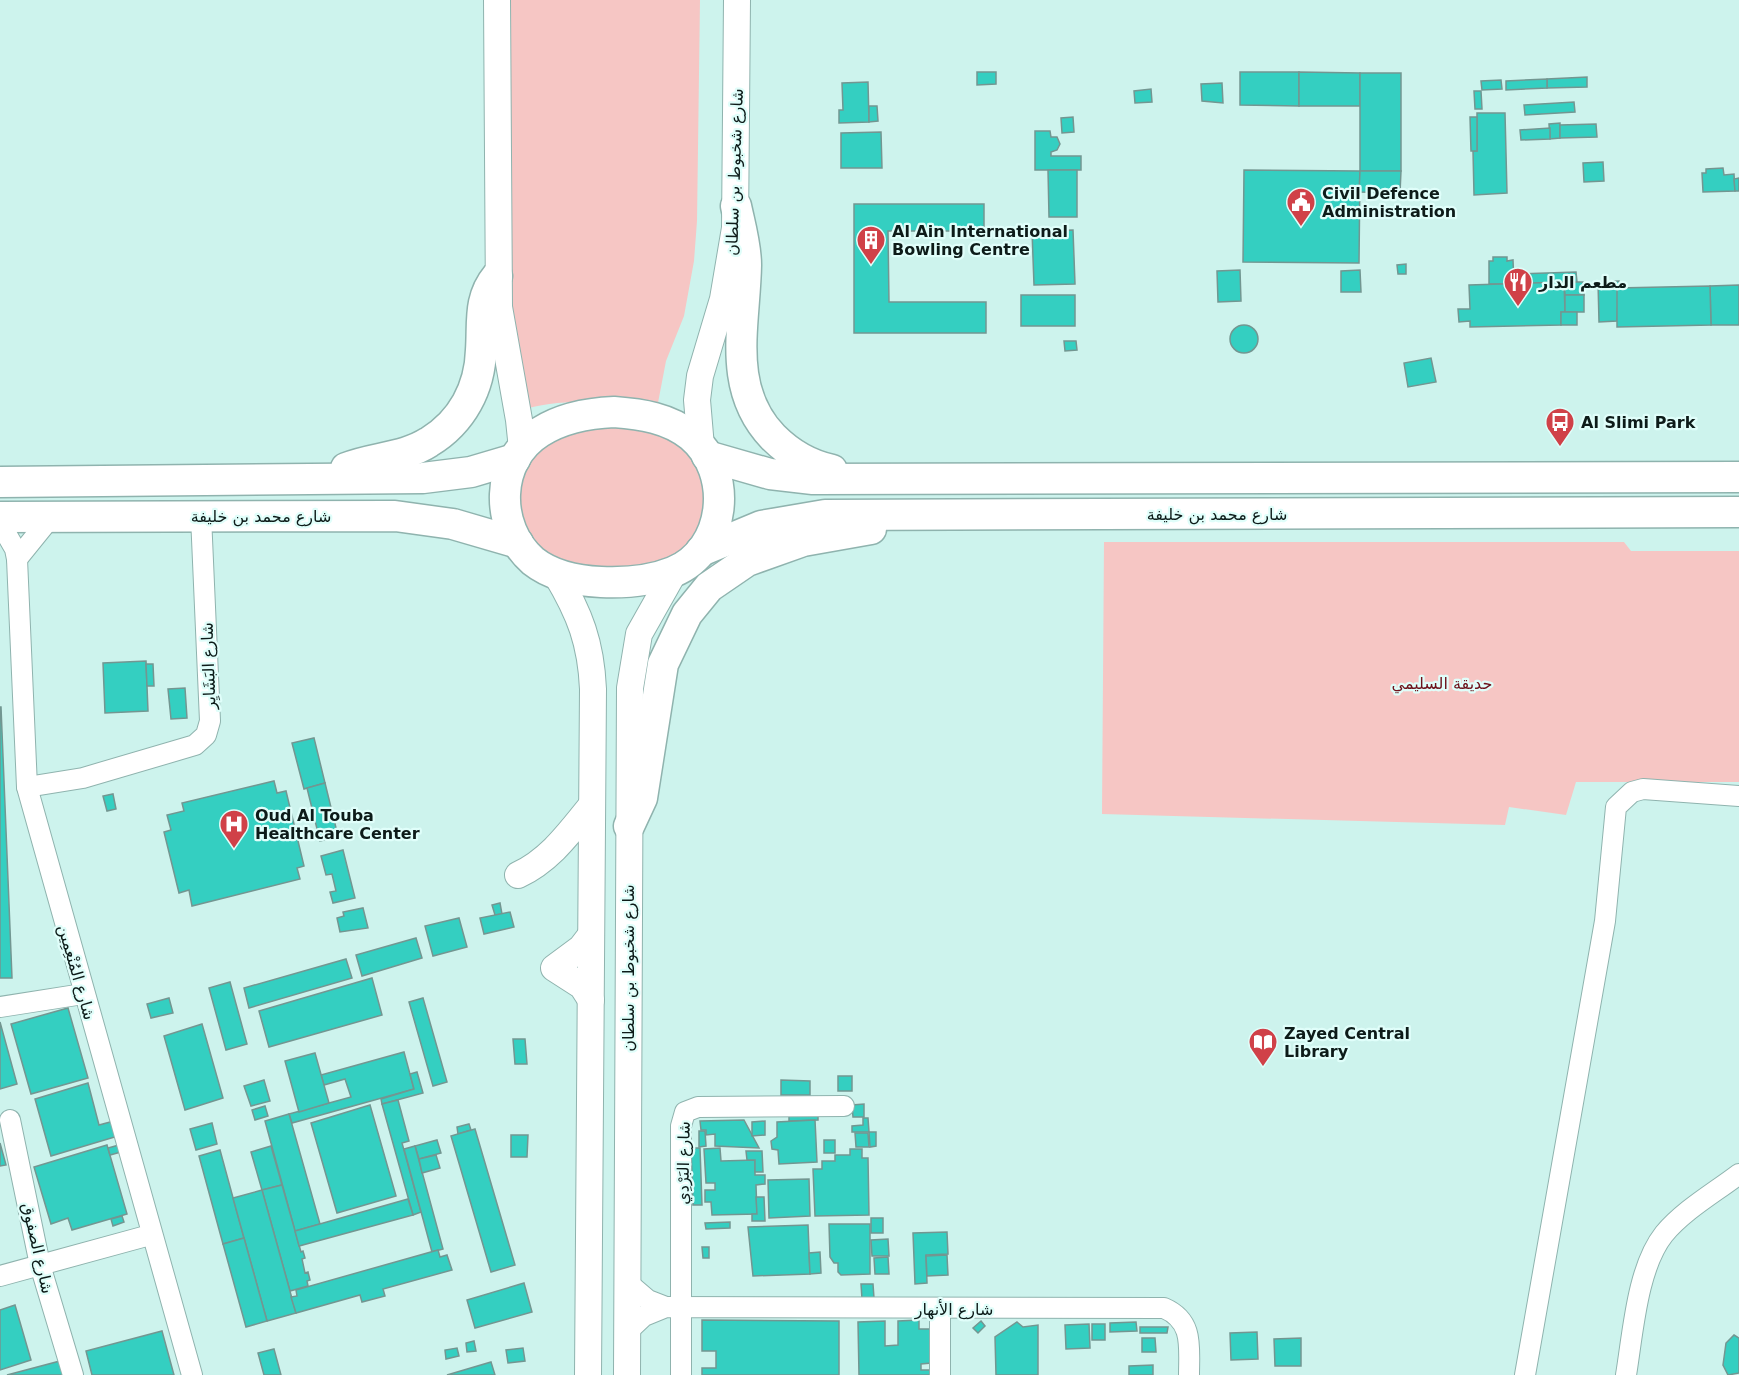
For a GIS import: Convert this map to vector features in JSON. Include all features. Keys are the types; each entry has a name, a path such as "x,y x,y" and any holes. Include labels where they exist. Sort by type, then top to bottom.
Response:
{"highway":[{"path":"736,206 746,263 740,333 741,370 746,393 754,412 766,430 795,457 820,468 867,479"},
{"path":"325,480 363,462 417,449 451,425 467,403 478,377 482,305 487,289 497,276"},
{"path":"704,451 716,477 719,510 713,532 701,551 674,572 645,579 615,582 585,580 556,574 534,562 518,543 507,520 506,483 518,454 540,432 553,425 579,416 614,412 645,416 674,425 704,451 749,469 781,475 867,479 1739,477"},
{"path":"0,482 325,480 447,476 518,454"},
{"name":"شارع محمد بن خليفة","path":"701,551 740,533 803,517 1739,512"},
{"path":"629,826 642,798 663,664 687,614 709,587 738,565 770,551 803,541 883,526 919,515"},
{"name":"شارع محمد بن خليفة","path":"0,517 395,516 453,524 518,543"}],"main road":[{"path":"497,0 497,276 502,338 519,420 518,454"},
{"name":"شارع شخبوط بن سلطان","path":"704,451 697,400 700,376 729,272 736,206 738,0"},
{"name":"شارع شخبوط بن سلطان","path":"627,1375 630,688 639,634 674,572"},
{"path":"556,574 573,602 586,633 592,663 588,1375"},
{"path":"518,875 542,862 554,851 591,806"},
{"path":"591,935 581,948 554,968 582,986 591,1000"},
{"path":"588,1322 594,1340 600,1375"}],"street":[{"name":"شارع البَشَايِر","path":"27,787 113,770 195,745 206,735 210,721 201,516"},
{"path":"17,559 51,517"},
{"name":"شارع المُنْعِمِين","path":"0,523 15,549 17,559 27,787 150,1235 192,1375"},
{"path":"1525,1375 1605,921 1616,807 1623,798 1643,789 1739,796"},
{"path":"0,1007 83,994"},
{"name":"شارع البَرْدِي","path":"681,1375 674,1307 681,1126 685,1112 698,1107 844,1106"},
{"name":"شارع الصفوق","path":"10,1120 40,1265 73,1375"},
{"path":"1626,1375 1650,1257 1663,1235 1680,1218 1739,1174"},
{"path":"0,1275 150,1235"},
{"name":"شارع الأنهار","path":"627,1282 648,1300 674,1307 940,1310 1164,1308 1182,1319 1188,1330 1189,1375"},
{"name":"شارع الأنهار","path":"627,1332 644,1316 674,1307"},
{"path":"940,1310 940,1375"}],"green space":[{"path":"502,0 700,0 697,221 694,261 684,316 666,361 657,408 570,402 535,406 518,411 499,227"},
{"path":"589,425 648,427 688,444 709,487 700,532 670,561 599,572 538,555 513,504 529,450"},
{"name":"حديقة السليمي","path":"1104,542 1624,542 1631,551 1739,551 1739,782 1576,782 1566,815 1509,807 1505,825 1102,814"}],"building":[{"path":"977,72 996,72 996,84 977,85"},
{"path":"1240,72 1299,72 1299,106 1240,105"},
{"path":"1299,72 1360,73 1360,106 1299,106"},
{"path":"1360,73 1401,73 1401,171 1360,171"},
{"path":"1587,77 1587,87 1547,88 1547,79"},
{"path":"1547,79 1547,88 1506,90 1506,81"},
{"path":"1501,80 1502,89 1482,90 1481,81"},
{"path":"868,82 869,122 839,123 839,110 843,110 842,83"},
{"path":"1222,83 1223,103 1202,101 1201,84"},
{"path":"1151,89 1152,102 1135,103 1134,91"},
{"path":"1474,91 1481,91 1482,109 1475,109"},
{"path":"1574,102 1575,112 1525,115 1524,105"},
{"path":"869,106 877,106 878,121 869,122"},
{"path":"1477,113 1505,113 1507,193 1474,195 1473,151 1477,151"},
{"path":"1073,117 1074,132 1062,133 1061,118"},
{"path":"1470,117 1477,117 1477,151 1471,151"},
{"path":"1560,123 1560,138 1550,139 1549,124"},
{"path":"1596,124 1597,137 1560,138 1560,125"},
{"path":"1550,128 1550,139 1521,140 1520,130"},
{"path":"1035,131 1050,131 1051,137 1057,137 1060,144 1057,150 1051,152 1051,156 1081,156 1081,170 1035,170"},
{"path":"881,132 882,168 841,168 841,133"},
{"path":"1603,162 1604,181 1584,182 1583,163"},
{"path":"1723,168 1724,175 1734,174 1735,191 1703,192 1702,173 1706,173 1706,169"},
{"path":"1048,170 1077,170 1077,217 1049,217"},
{"name":"Civil Defence Administration","path":"1244,170 1360,171 1359,263 1243,262"},
{"path":"1360,171 1401,171 1400,193 1359,192"},
{"path":"1739,178 1739,191 1735,191 1734,179"},
{"name":"Al Ain International Bowling Centre","path":"854,204 984,204 984,231 888,231 889,302 986,302 986,333 854,333"},
{"path":"1073,230 1075,284 1034,285 1032,231"},
{"path":"1493,257 1507,257 1507,261 1513,260 1514,284 1489,284 1489,261 1493,261"},
{"path":"1406,264 1406,274 1398,274 1397,265"},
{"path":"1240,270 1241,301 1218,302 1217,271"},
{"path":"1360,270 1361,292 1341,292 1341,271"},
{"path":"1576,272 1577,282 1514,284 1514,274"},
{"path":"1619,281 1617,321 1599,322 1598,282"},
{"path":"1564,282 1583,282 1584,295 1565,295"},
{"path":"1564,282 1565,312 1561,312 1561,325 1470,327 1470,321 1459,322 1458,309 1470,309 1469,285"},
{"path":"1739,285 1739,325 1711,325 1710,286"},
{"path":"1710,286 1711,325 1617,327 1617,288"},
{"path":"1021,295 1075,295 1075,326 1021,326"},
{"path":"1565,295 1584,295 1584,312 1565,312"},
{"path":"1561,312 1577,312 1577,325 1561,325"},
{"path":"1244,325 1254,329 1258,339 1254,349 1244,353 1234,349 1230,339 1234,329"},
{"path":"1064,341 1076,341 1077,350 1065,351"},
{"path":"1431,358 1436,382 1408,387 1404,363"},
{"path":"146,661 148,711 105,713 103,663"},
{"path":"146,664 153,664 154,686 147,686"},
{"path":"185,688 187,718 171,719 168,689"},
{"path":"1,707 12,978 0,978"},
{"path":"314,738 325,783 304,789 292,743"},
{"name":"Oud Al Touba Healthcare Center","path":"274,781 277,793 286,791 304,866 297,868 300,879 192,906 189,890 179,893 164,832 171,830 167,815 184,811 182,803"},
{"path":"325,783 338,836 320,841 307,788"},
{"path":"113,794 116,809 107,811 103,796"},
{"path":"343,850 355,898 333,903 330,892 336,891 332,874 326,875 321,856"},
{"path":"500,903 502,914 495,915 492,905"},
{"path":"363,908 368,928 340,932 337,918 344,916 343,912"},
{"path":"510,912 514,927 484,934 480,918"},
{"path":"459,918 467,947 433,956 425,926"},
{"path":"416,938 422,958 362,976 356,955"},
{"path":"346,959 352,978 249,1008 244,988"},
{"path":"372,978 382,1015 269,1047 259,1011"},
{"path":"230,982 247,1044 226,1050 209,988"},
{"path":"169,998 173,1013 151,1018 147,1004"},
{"path":"423,998 447,1082 433,1086 409,1002"},
{"path":"68,1008 88,1078 31,1094 11,1024"},
{"path":"0,1022 17,1084 0,1089"},
{"path":"202,1024 223,1098 185,1110 164,1036"},
{"path":"513,1039 525,1039 527,1064 515,1064"},
{"path":"404,1052 414,1089 292,1123 289,1114 351,1097 345,1079 324,1085 321,1075"},
{"path":"315,1053 329,1103 299,1112 285,1061"},
{"path":"417,1072 423,1093 382,1104 381,1099 414,1089 410,1074"},
{"path":"838,1076 852,1076 852,1091 838,1091"},
{"path":"264,1080 270,1101 251,1106 244,1086"},
{"path":"781,1080 810,1081 810,1095 781,1095"},
{"path":"88,1083 99,1125 114,1121 118,1136 51,1156 35,1099"},
{"path":"398,1100 409,1141 402,1143 421,1212 413,1215 382,1104"},
{"path":"864,1104 864,1117 853,1117 852,1105"},
{"path":"370,1105 396,1196 337,1213 311,1123"},
{"path":"265,1106 268,1116 255,1120 252,1110"},
{"path":"818,1112 818,1120 789,1121 789,1114"},
{"path":"289,1114 320,1224 295,1231 265,1121"},
{"path":"863,1118 868,1118 869,1132 852,1132 852,1126 863,1125"},
{"path":"744,1120 759,1148 715,1146 715,1134 706,1135 706,1130 701,1130 700,1121"},
{"path":"815,1120 817,1162 779,1164 778,1150 772,1149 771,1141 777,1137 777,1122"},
{"path":"765,1121 765,1135 752,1136 752,1122"},
{"path":"212,1123 217,1144 196,1150 190,1129"},
{"path":"469,1124 471,1130 458,1134 457,1127"},
{"path":"475,1129 515,1265 491,1272 451,1136"},
{"path":"699,1131 705,1131 706,1146 699,1147"},
{"path":"869,1132 876,1132 876,1146 870,1147"},
{"path":"855,1133 868,1133 869,1147 856,1147"},
{"path":"511,1135 528,1135 527,1157 511,1157"},
{"path":"437,1140 441,1153 419,1159 415,1146"},
{"path":"824,1140 835,1140 835,1153 824,1153"},
{"path":"0,1143 6,1165 0,1166"},
{"path":"107,1145 127,1214 72,1230 68,1218 51,1224 34,1167"},
{"path":"119,1145 121,1152 110,1155 108,1148"},
{"path":"271,1146 282,1185 262,1190 251,1152"},
{"path":"415,1146 443,1249 432,1252 404,1149"},
{"path":"691,1148 700,1148 702,1205 693,1205"},
{"path":"720,1148 721,1161 755,1160 755,1175 765,1175 765,1184 756,1185 757,1214 712,1215 711,1202 705,1202 705,1190 715,1190 715,1183 706,1183 704,1149"},
{"path":"850,1149 862,1149 862,1158 868,1158 869,1215 815,1216 813,1169 822,1169 822,1161 835,1161 835,1155 850,1155"},
{"path":"220,1150 244,1238 223,1244 199,1156"},
{"path":"746,1151 762,1151 763,1172 755,1172 755,1160 747,1160"},
{"path":"436,1155 440,1168 422,1173 419,1159"},
{"path":"809,1179 810,1216 769,1218 768,1180"},
{"path":"282,1185 301,1252 303,1251 305,1258 302,1259 305,1273 308,1272 310,1280 307,1281 308,1286 290,1291 262,1190"},
{"path":"262,1190 296,1313 267,1321 233,1198"},
{"path":"756,1197 764,1197 765,1221 752,1221 752,1214 757,1214"},
{"path":"408,1199 413,1215 299,1246 295,1231"},
{"path":"122,1216 124,1222 113,1226 111,1219"},
{"path":"871,1218 883,1218 883,1233 871,1233"},
{"path":"730,1222 730,1228 706,1229 705,1223"},
{"path":"829,1224 870,1224 870,1274 841,1275 838,1272 838,1263 834,1263 830,1257"},
{"path":"808,1225 810,1274 753,1276 748,1227"},
{"path":"947,1232 948,1254 926,1255 927,1283 915,1284 913,1233"},
{"path":"244,1238 267,1321 246,1327 223,1244"},
{"path":"888,1239 889,1256 872,1256 871,1240"},
{"path":"702,1247 709,1247 709,1258 703,1258"},
{"path":"438,1250 440,1257 447,1255 452,1270 383,1289 385,1296 362,1302 360,1295 296,1313 291,1297 297,1296 296,1290"},
{"path":"820,1252 821,1273 810,1274 809,1253"},
{"path":"947,1255 948,1275 927,1276 926,1256"},
{"path":"888,1257 889,1274 875,1274 874,1258"},
{"path":"524,1283 532,1312 475,1328 467,1300"},
{"path":"861,1284 873,1284 874,1298 862,1299"},
{"path":"15,1305 31,1360 0,1370 0,1310"},
{"path":"702,1320 839,1321 839,1375 702,1375 702,1368 716,1368 716,1351 702,1351"},
{"path":"919,1320 919,1329 930,1329 931,1363 921,1364 921,1370 931,1370 931,1375 859,1375 858,1322 885,1321 885,1346 898,1345 898,1321"},
{"path":"981,1321 985,1326 978,1333 973,1328"},
{"path":"1017,1322 1023,1327 1038,1325 1038,1375 996,1375 995,1337"},
{"path":"1136,1322 1137,1331 1110,1332 1110,1323"},
{"path":"1089,1324 1090,1348 1066,1349 1065,1325"},
{"path":"1092,1324 1105,1324 1105,1340 1092,1340"},
{"path":"1140,1327 1168,1327 1167,1333 1140,1333"},
{"path":"162,1331 174,1375 92,1375 86,1351"},
{"path":"1257,1332 1258,1359 1231,1360 1230,1333"},
{"path":"1734,1335 1739,1338 1739,1373 1728,1375 1723,1365 1726,1343"},
{"path":"1142,1338 1155,1338 1156,1352 1142,1352"},
{"path":"1301,1338 1301,1366 1275,1366 1274,1339"},
{"path":"474,1341 476,1351 467,1352 466,1343"},
{"path":"457,1348 459,1356 446,1359 445,1350"},
{"path":"523,1348 525,1361 508,1363 506,1350"},
{"path":"274,1349 281,1375 264,1375 258,1353"},
{"path":"60,1361 64,1375 7,1375"},
{"path":"491,1362 495,1375 447,1375"},
{"path":"1153,1365 1153,1375 1129,1375 1129,1366"}],"place":[{"name":"Civil Defence Administration","path":"1301,228"},
{"name":"Al Ain International Bowling Centre","path":"871,266"},
{"name":"مطعم الدار","path":"1518,308"},
{"name":"Al Slimi Park","path":"1560,448"},
{"name":"Oud Al Touba Healthcare Center","path":"234,850"},
{"name":"Zayed Central Library","path":"1263,1068"}]}
